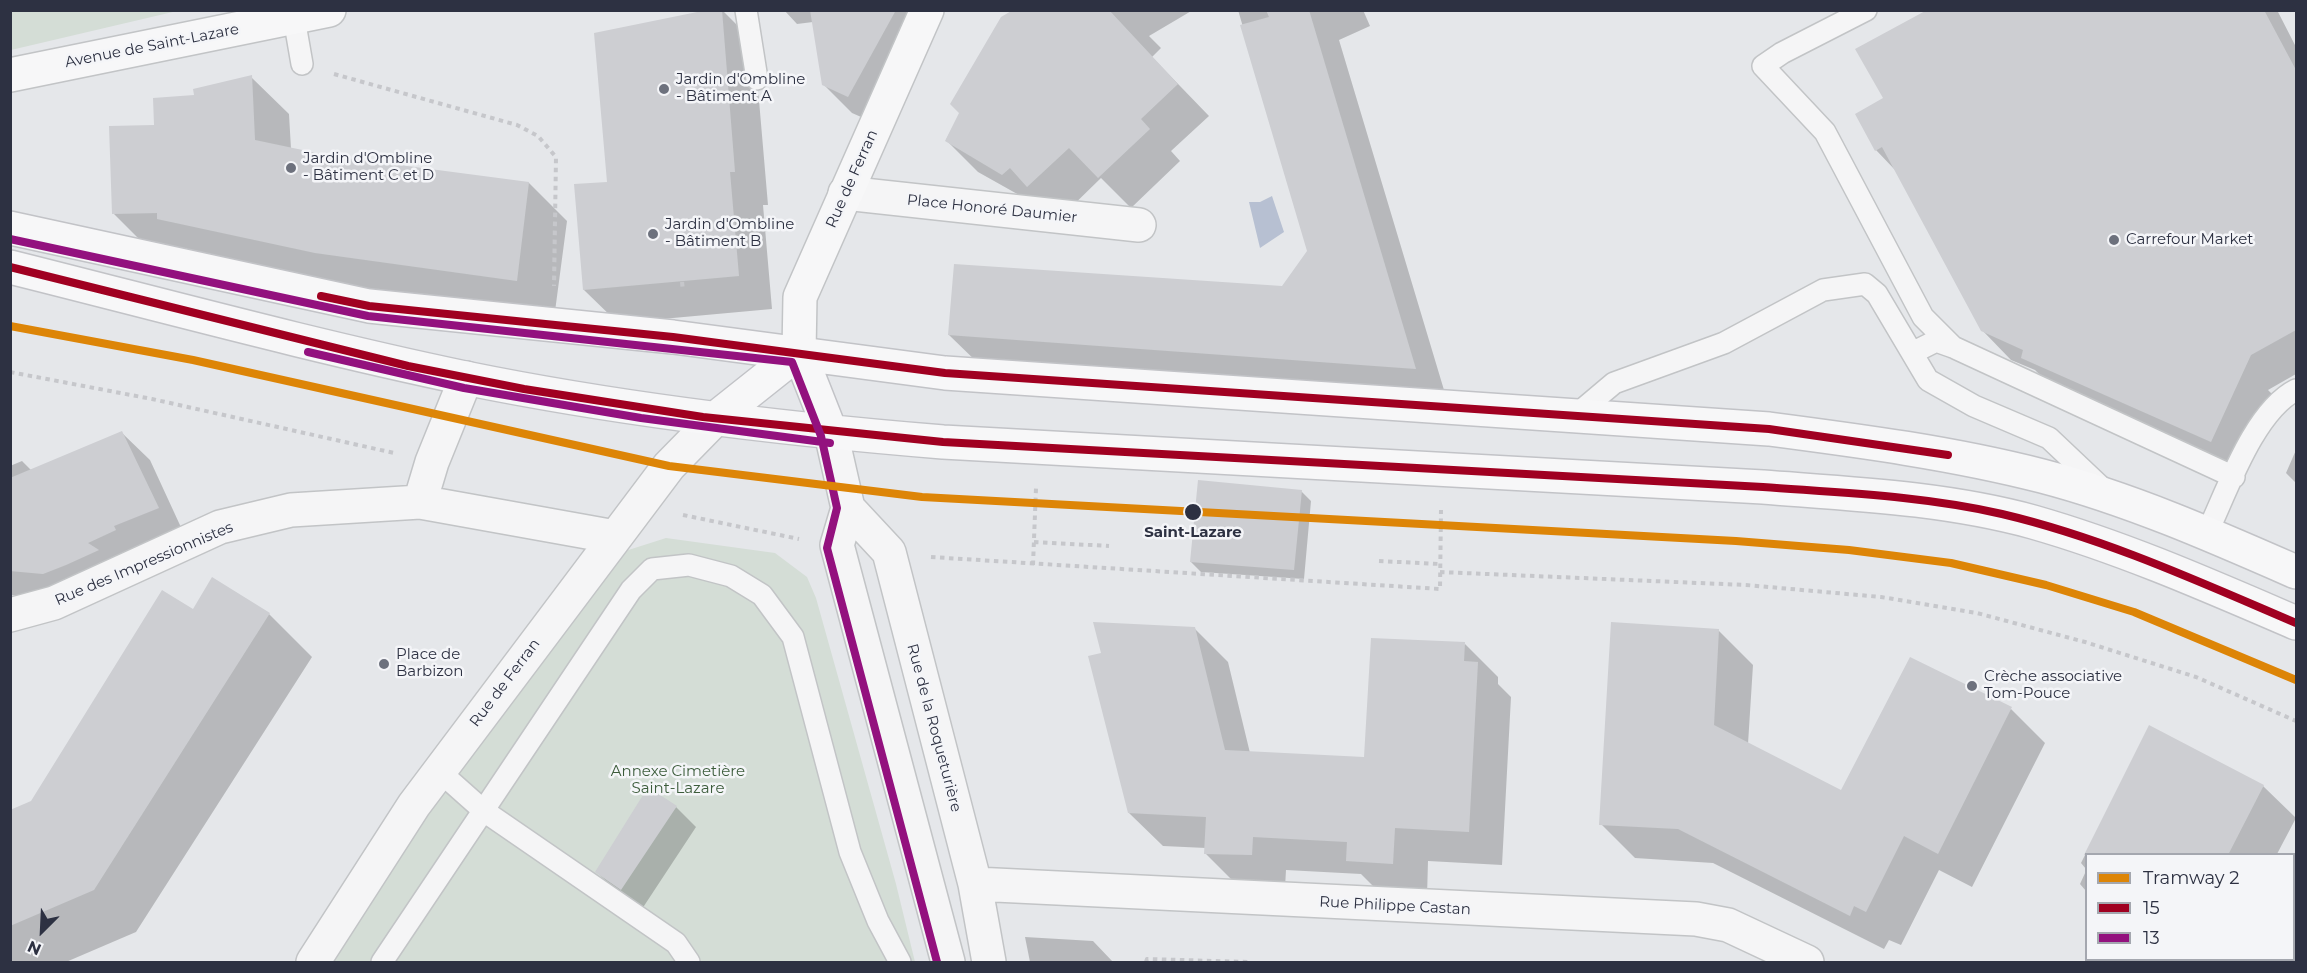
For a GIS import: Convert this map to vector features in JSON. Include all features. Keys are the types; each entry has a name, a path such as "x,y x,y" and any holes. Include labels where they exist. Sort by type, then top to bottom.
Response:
{"main road":[{"name":"Avenue de Saint-Lazare","path":"10,75 329,10"},
{"name":"Rue de Ferran","path":"799,352 800,297 927,10"},
{"path":"10,228 369,306 799,352 945,374 1769,429 1882,444 1959,457 2043,476 2112,498 2207,533 2296,572"},
{"path":"10,267 223,323 466,378 716,418 831,433 943,442 1763,487 1896,497 2031,522 2097,542 2190,577 2296,623"},
{"path":"716,418 799,352"},
{"path":"799,352 831,433"}],"street":[{"name":"Place Honoré Daumier","path":"845,193 1138,225"},
{"path":"420,502 432,462 466,378"},
{"name":"Rue de Ferran","path":"313,963 438,771 669,466 716,418"},
{"path":"831,433 848,508 837,545 948,963"},
{"name":"Rue des Impressionnistes","path":"10,615 54,603 220,527 291,510 420,502 615,537"},
{"name":"Rue de la Roqueturière","path":"848,508 889,552 975,884 989,963"},
{"name":"Rue Philippe Castan","path":"975,884 1696,919 1728,925 1807,963"}],"lane":[{"path":"746,10 757,79"},
{"path":"1866,10 1782,53 1763,66 1825,132 1923,317 1953,347"},
{"path":"294,18 302,64"},
{"path":"1576,415 1614,383 1724,343 1823,290 1864,284 1877,294 1928,380 1974,406 2049,438 2112,498"},
{"path":"1911,353 1936,341 1953,347 2234,477"},
{"path":"2207,533 2262,421 2285,396 2296,390"},
{"path":"382,963 631,590 652,569 689,565 732,576 762,595 793,637 850,852 878,921 900,963"},
{"path":"438,771 484,811 676,943 689,963"}],"path":[{"path":"302,64 517,125 538,136 556,157 554,282 550,326"},
{"path":"682,282 683,291"},
{"path":"10,372 152,399 432,462"},
{"path":"1033,565 1036,487"},
{"path":"889,552 1033,565 1440,589 1442,501"},
{"path":"639,505 768,534 837,545"},
{"path":"1034,542 1109,546"},
{"path":"1379,561 1440,564"},
{"path":"1440,572 1746,585 1881,597 1966,612 2085,642 2196,676 2296,721"},
{"path":"1146,963 1147,959 1249,963"}],"green space":[{"path":"11,10 177,10 177,11 11,50"},
{"name":"Annexe Cimetière Saint-Lazare","path":"666,538 775,553 807,577 816,598 896,884 915,962 325,962 466,758 619,553"}],"water":[{"path":"1272,196 1284,232 1260,248 1249,202 1260,202"}],"building":[{"path":"707,10 722,10 735,172 730,172 739,276 583,290 574,184 607,182 594,33"},
{"path":"810,10 896,10 848,97 822,85"},
{"path":"1013,10 1109,10 1178,84 1141,119 1150,129 1098,178 1069,148 1027,187 1010,168 1002,175 945,141 959,113 950,104 1001,17"},
{"path":"1266,10 1309,10 1416,369 948,335 954,264 1282,286 1307,251 1240,25 1269,17"},
{"name":"Carrefour Market","path":"1927,10 2264,10 2296,70 2296,330 2251,355 2211,442 2021,358 2023,350 1981,331 1882,147 1875,151 1855,114 1883,98 1855,49"},
{"name":"Jardin d'Ombline - Bâtiment C et D","path":"252,75 255,140 331,156 529,182 517,281 315,253 157,219 157,213 112,214 109,126 154,125 153,98 194,95 193,89"},
{"path":"122,431 159,508 114,526 116,530 88,543 99,550 66,565 43,574 10,571 10,478"},
{"path":"1198,480 1302,490 1294,570 1190,562"},
{"path":"212,577 270,613 94,890 10,926 10,810 31,801 162,590 193,609"},
{"path":"1093,622 1195,627 1225,750 1364,757 1371,638 1465,642 1464,661 1478,662 1469,832 1395,828 1393,864 1346,861 1347,842 1253,837 1252,855 1204,854 1206,817 1128,813 1088,656 1101,653"},
{"path":"1611,622 1719,629 1714,725 1841,790 1910,657 2012,707 1938,854 1904,836 1866,912 1854,906 1850,916 1678,829 1599,825"},
{"path":"2149,725 2264,785 2229,853 2085,853"},
{"path":"648,787 677,806 621,890 595,872"}],"tram line":[{"name":"2","path":"10,326 193,360 669,466 922,497 1736,541 1849,550 1951,563 2046,585 2134,612 2296,680"}],"transit line":[{"name":"13","path":"10,239 368,316 792,362 821,436 837,508 827,548 937,962"},
{"name":"15","path":"10,267 408,366 524,389 703,417 943,442 1763,487 1943,503 2002,514 2077,535 2151,562 2296,623"},
{"name":"15","path":"321,296 369,306 673,337 945,373 1769,429 1948,455"},
{"name":"13","path":"308,352 464,388 641,418 830,443"}],"place":[{"name":"Jardin d'Ombline - Bâtiment A","path":"664,89"},
{"name":"Jardin d'Ombline - Bâtiment C et D","path":"291,168"},
{"name":"Jardin d'Ombline - Bâtiment B","path":"653,234"},
{"name":"Carrefour Market","path":"2114,240"},
{"name":"Saint-Lazare","path":"1193,512"},
{"name":"Place de Barbizon","path":"384,664"},
{"name":"Crèche associative Tom-Pouce","path":"1972,686"}]}
